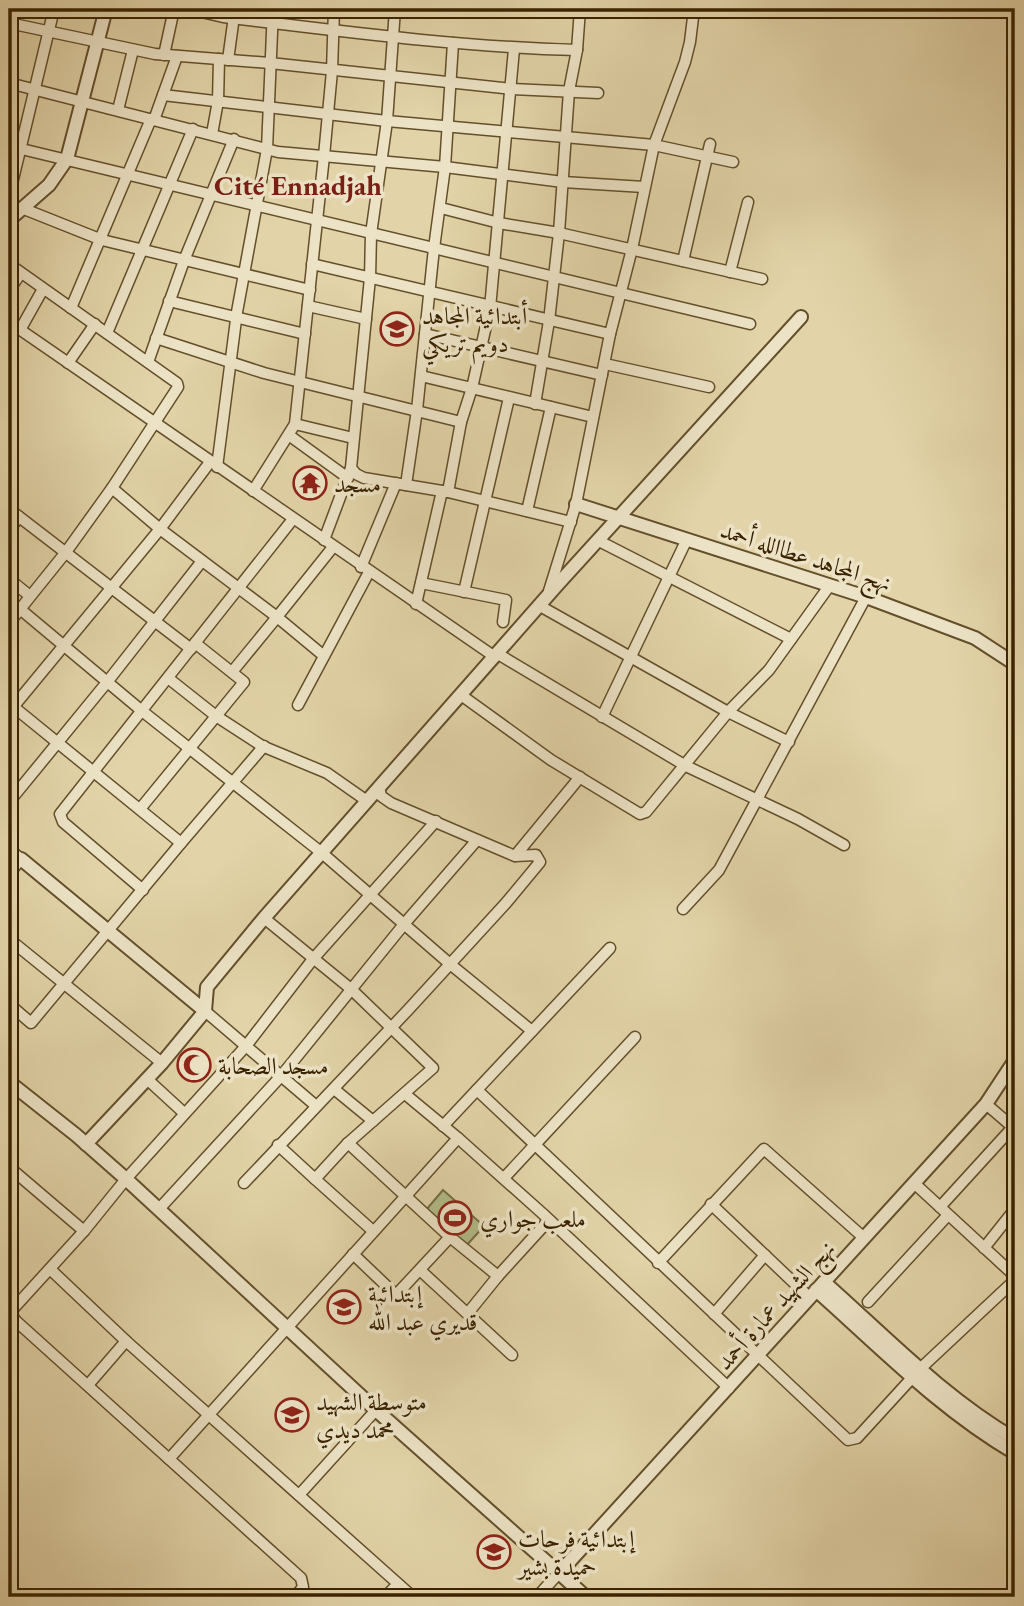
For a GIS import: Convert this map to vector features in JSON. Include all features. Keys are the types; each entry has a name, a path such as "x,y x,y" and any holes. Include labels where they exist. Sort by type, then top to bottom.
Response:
{"street":[{"path":"12,9 9,22 97,43 164,55 270,63 512,89 598,93"},
{"path":"9,196 54,9"},
{"path":"9,220 49,185 67,159 106,9"},
{"path":"164,55 174,9"},
{"path":"189,9 234,14 272,23 453,43 577,50"},
{"path":"181,843 10,707 64,646 214,464 267,149 273,9"},
{"path":"253,491 290,436 295,424 328,115 334,9"},
{"path":"324,540 349,473 370,278 372,234 387,121 395,9"},
{"path":"535,404 544,362 554,277 569,91 577,50 580,9"},
{"path":"544,601 576,504 610,334 622,294 654,145 690,42 694,11 651,9"},
{"path":"212,134 223,60 234,14"},
{"path":"298,705 365,570 401,484 417,410 434,248 441,208 453,43"},
{"path":"416,604 490,307 514,48"},
{"path":"118,110 133,50"},
{"path":"71,308 163,96 177,56"},
{"path":"9,83 278,152 445,167 563,182 644,187"},
{"path":"163,96 387,121 654,145 733,162"},
{"path":"107,333 193,129"},
{"path":"148,362 185,258 234,139"},
{"path":"683,261 710,144"},
{"path":"9,146 212,197 750,324"},
{"path":"730,272 748,202"},
{"path":"441,208 499,223 559,233 762,279"},
{"path":"23,209 102,240 310,290"},
{"path":"9,264 177,383 178,387 112,488 66,552 9,623"},
{"path":"312,264 610,334"},
{"path":"9,290 21,274"},
{"path":"20,330 43,289"},
{"path":"169,301 305,334"},
{"path":"308,306 366,319"},
{"path":"86,1144 148,1079 205,1011 207,988 264,918 618,518 801,317"},
{"path":"9,322 365,570 497,656 686,766 844,845"},
{"path":"68,363 94,324"},
{"path":"425,334 602,375"},
{"path":"156,338 232,364 461,422"},
{"path":"605,364 709,387"},
{"path":"421,376 593,417"},
{"path":"464,592 509,398"},
{"path":"527,511 551,407"},
{"path":"295,424 353,438"},
{"path":"290,436 349,473 445,492 571,522"},
{"path":"112,488 160,529 324,656"},
{"name":"نهج المجاهد عطاالله أحمد","path":"576,504 866,597 975,638 1015,664"},
{"path":"9,509 154,621 244,682 140,810"},
{"path":"9,530 19,517"},
{"path":"143,890 60,818 61,811 293,519"},
{"path":"602,717 687,539"},
{"path":"599,541 791,639"},
{"path":"232,672 333,547"},
{"path":"9,802 202,561"},
{"path":"9,579 30,596"},
{"path":"421,583 506,600 503,622"},
{"path":"461,695 551,760 640,814 650,808 728,712 769,670 830,585"},
{"path":"683,909 719,870 866,597"},
{"path":"544,601 630,657 728,712 789,742"},
{"path":"20,609 142,711 322,853 532,1031"},
{"path":"168,678 216,716 264,747 327,774 367,801"},
{"path":"9,1004 31,1023 264,747"},
{"path":"515,856 580,777"},
{"path":"244,1183 450,964 541,862 536,855 515,856 391,803 381,796 379,787"},
{"path":"295,1597 303,1587 301,1578 12,1316 14,1308 84,1231 125,1179 246,1046 313,959 369,893 436,821"},
{"path":"159,1209 282,1075 405,923 477,840"},
{"path":"9,849 315,1105"},
{"path":"9,874 21,859"},
{"path":"264,918 351,989 433,1068 348,1143 315,1179"},
{"path":"9,939 162,1063"},
{"path":"443,1126 610,948"},
{"path":"504,1178 635,1037"},
{"name":"نهج الشهيد عمارة أحمد","path":"559,1573 986,1104 1015,1060"},
{"path":"148,1079 184,1113"},
{"path":"9,1082 86,1144 159,1209 376,1410 586,1597"},
{"path":"334,1089 373,1121"},
{"path":"477,1090 850,1441 857,1438 917,1372 1015,1278 914,1183"},
{"path":"405,1094 504,1178 729,1388"},
{"path":"867,1302 1014,1128 986,1104"},
{"path":"169,1459 458,1138"},
{"path":"348,1143 450,1237 498,1276"},
{"path":"278,1146 373,1231"},
{"path":"658,1262 762,1150 767,1150 863,1237"},
{"path":"9,1167 84,1231"},
{"path":"711,1204 765,1255 817,1290 917,1372 1015,1439"},
{"path":"984,1248 1015,1209"},
{"path":"468,1313 549,1220"},
{"path":"353,1254 396,1295 450,1237"},
{"path":"714,1314 765,1255"},
{"path":"50,1269 126,1341 413,1597"},
{"path":"420,1270 512,1354"},
{"path":"88,1385 126,1341"},
{"path":"917,1372 942,1402 1015,1453"},
{"path":"299,1495 376,1410"},
{"path":"537,1597 559,1573"},
{"path":"385,1597 398,1584"}],"green space":[{"name":"ملعب جواري","path":"443,1190 484,1226 466,1246 426,1210"}],"place":[{"name":"أبتدائية المجاهد دويم تريكي","path":"397,329"},
{"name":"مسجد","path":"310,483"},
{"name":"مسجد الصحابة","path":"194,1065"},
{"name":"ملعب جواري","path":"455,1218"},
{"name":"إبتدائية قديري عبد الله","path":"344,1307"},
{"name":"متوسطة الشهيد محمد ديدي","path":"292,1415"},
{"name":"إبتدائية فرحات حميدة بشير","path":"494,1552"}],"district":[{"name":"Cité Ennadjah","path":"298,185"}]}
